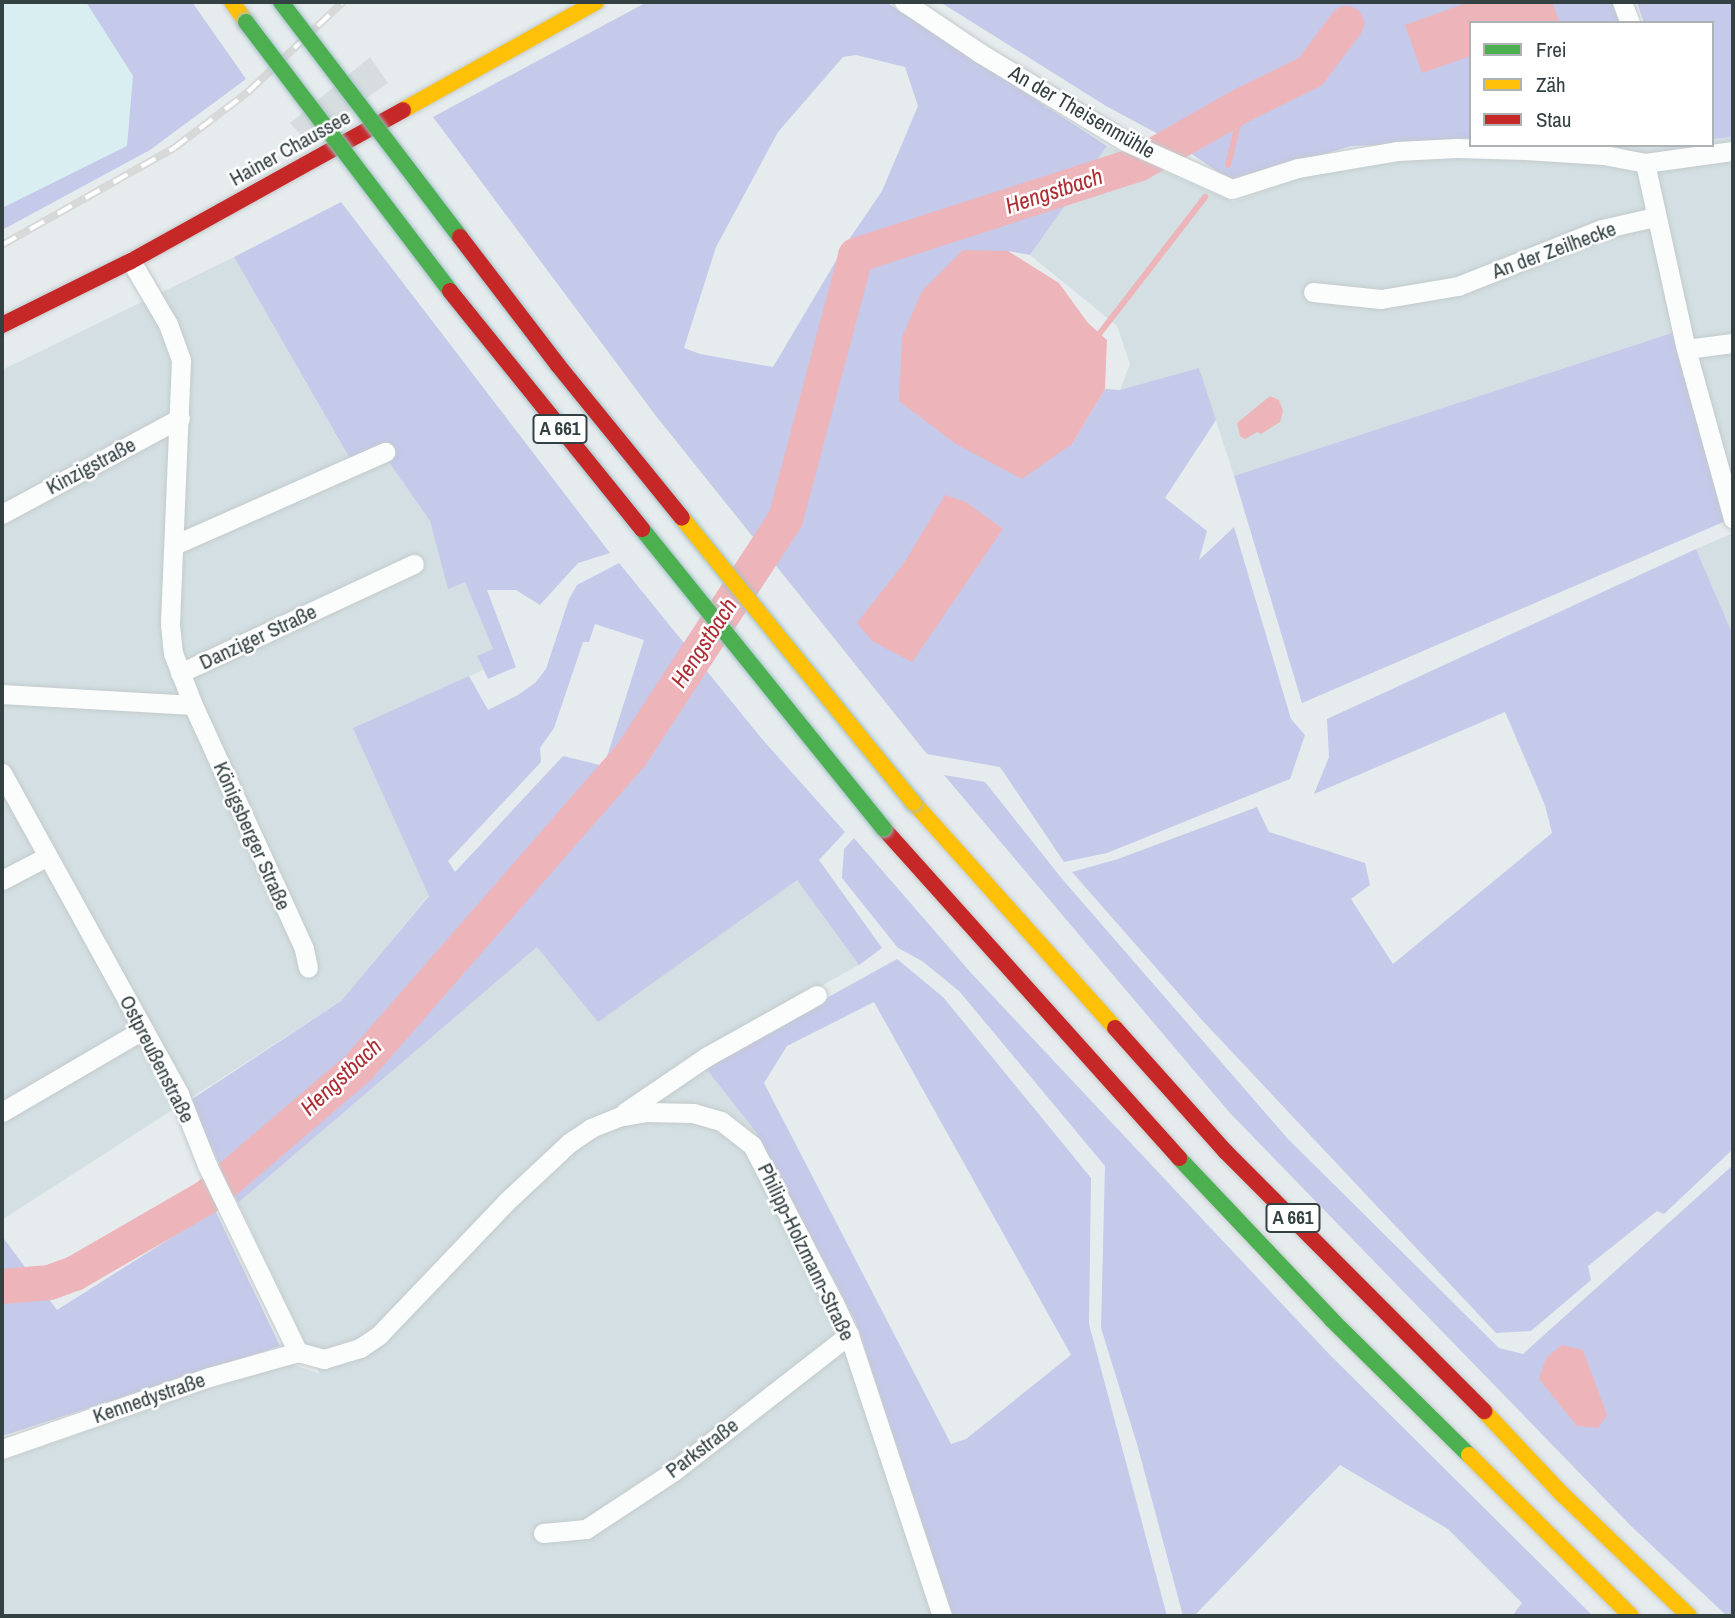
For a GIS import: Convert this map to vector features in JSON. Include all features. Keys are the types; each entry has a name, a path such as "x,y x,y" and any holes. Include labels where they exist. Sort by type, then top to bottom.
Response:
{"main road":[{"name":"A 661","path":"232,2 432,268 884,829 1068,1038 1220,1203 1535,1524 1631,1616"},
{"name":"A 661","path":"281,2 556,363 915,803 1226,1152 1454,1380 1562,1494 1689,1616"},
{"name":"Hainer Chaussee","path":"2,325 131,261 596,2"}],"street":[{"name":"An der Theisenmühle","path":"904,2 979,53 1125,142 1232,189 1298,169 1397,151 1457,148 1656,156 1733,151"},
{"path":"1622,2 1629,21"},
{"path":"1656,156 1655,218 1686,349 1733,519"},
{"name":"An der Zeilhecke","path":"1313,292 1381,299 1458,286 1602,229 1655,218"},
{"name":"Danziger Straße","path":"131,261 176,341 182,374 170,641 180,673 414,564"},
{"path":"1686,349 1733,343"},
{"name":"Kinzigstraße","path":"2,514 180,418"},
{"path":"174,545 385,452"},
{"name":"Königsberger Straße","path":"180,673 304,949 308,968"},
{"path":"2,694 193,705"},
{"name":"Ostpreußenstraße","path":"2,774 179,1094 207,1165 298,1352"},
{"path":"2,880 46,857"},
{"name":"Philipp-Holzmann-Straße","path":"298,1352 324,1359 360,1348 379,1335 506,1202 582,1134 618,1116 706,1057 817,995"},
{"path":"2,1112 144,1029"},
{"name":"Philipp-Holzmann-Straße","path":"618,1116 646,1112 693,1113 721,1121 742,1135 760,1159 849,1335 942,1616"},
{"name":"Parkstraße","path":"543,1533 586,1529 674,1471 849,1335"},
{"name":"Kennedystraße","path":"2,1449 209,1377 298,1352"}],"shaded area":[{"path":"2,2 86,2 133,76 127,147 2,208"},
{"path":"86,2 192,2 246,79 150,150 2,230 2,208 127,146 133,76"},
{"path":"647,2 886,2 1107,146 1030,255 1008,251 1072,444 1105,389 1120,390 1199,368 1216,420 1165,498 1207,531 1199,560 1234,527 1291,719 1305,735 1290,779 1107,853 1064,862 1000,767 927,754 656,416 433,117","holes":["856,55 905,67 918,106 882,191 846,244 773,367 700,354 684,348 716,247 778,132 843,57"]},
{"path":"940,2 1613,2 1619,21 1469,21 1469,142 1351,146 1233,182 1177,144 1106,106"},
{"path":"1469,2 1552,2 1559,21 1469,21 1469,57 1422,73 1405,25"},
{"path":"1637,2 1733,2 1733,137 1714,139 1714,21 1643,21"},
{"path":"370,57 388,83 306,141 290,123"},
{"path":"1733,137 1733,492 1678,331 1234,476 1199,369 1120,390 1130,364 1117,326 1030,255 1107,146 1233,202 1299,178 1454,141 1469,141 1469,147 1714,147 1714,139"},
{"path":"341,202 610,553 578,563 540,605 516,590 487,590 516,667 488,679 477,656 493,649 465,582 448,589 430,521 377,445 350,459 234,257"},
{"path":"963,250 1008,251 1059,283 1088,323 1107,340 1105,389 1072,444 1022,479 956,444 899,401 902,337 922,291"},
{"path":"234,257 349,458 377,445 430,521 448,588 465,581 493,649 477,656 483,670 354,728 429,895 341,1001 2,1220 2,370"},
{"path":"1678,331 1728,520 1302,703 1234,476"},
{"path":"1270,396 1279,400 1283,411 1280,422 1261,434 1257,432 1245,439 1240,436 1237,423"},
{"path":"945,495 966,502 1003,529 912,662 872,641 857,623 904,563"},
{"path":"1733,533 1733,635 1696,549"},
{"path":"1696,549 1733,635 1733,1149 1664,1214 1657,1211 1588,1266 1591,1280 1531,1331 1496,1333 1201,1019 1072,872 1118,859 1257,807 1269,832 1365,863 1370,885 1351,899 1393,964 1552,833 1545,805 1505,712 1314,794 1329,757 1327,719"},
{"path":"619,563 762,739 845,832 819,860 882,948 859,965 797,880 598,1022 537,947 238,1203 189,1101 341,1001 429,896 353,728 469,676 488,710 518,695 535,683 546,669 569,599 577,585","holes":["595,624 644,640 604,766 563,756 455,872 448,861 541,762 540,748 554,728 583,642 589,642"]},
{"path":"944,775 985,782 1063,880 1288,1139 1499,1348 1523,1354 1733,1165 1733,1616 1727,1616 1631,1526 1229,1112"},
{"path":"854,838 972,974 1330,1355 1593,1616 1512,1616 1522,1603 1448,1529 1340,1465 1194,1616 1183,1616 1137,1444 1101,1328 1105,1166 959,991 922,961 898,948 842,878 844,849"},
{"path":"797,880 859,965 699,1054 704,1066 755,1131 855,1320 953,1616 2,1616 2,1461 214,1387 292,1364 320,1374 238,1203 537,947"},
{"path":"897,959 943,997 1091,1178 1089,1324 1167,1616 953,1616 855,1320 755,1131 704,1066","holes":["874,1002 1071,1355 966,1439 951,1444 764,1083 787,1046"]},
{"path":"215,1210 280,1346 2,1436 2,1236 57,1310"},
{"path":"1562,1345 1583,1350 1607,1415 1598,1428 1577,1426 1539,1379 1546,1358"}],"waterway":[{"name":"Hengstbach","path":"2,1286 49,1282 74,1273 207,1196 358,1067 631,754 785,519 855,255 1139,163 1243,104 1310,71 1346,23"},
{"path":"1228,165 1243,104"},
{"path":"1100,333 1205,197"}],"railway":[{"path":"2,245 174,148 248,92 343,2"}],"traffic: fast":[{"path":"281,2 460,237"},
{"path":"246,22 450,291"},
{"path":"642,529 884,829"},
{"path":"1179,1158 1332,1320 1469,1455"}],"traffic: slow":[{"path":"232,2 246,22"},
{"path":"403,110 596,2"},
{"path":"682,518 914,803"},
{"path":"914,803 1115,1028"},
{"path":"1484,1411 1562,1494 1689,1616"},
{"path":"1469,1455 1631,1616"}],"traffic: jam":[{"path":"2,325 131,261 403,110"},
{"path":"460,237 557,364 682,518"},
{"path":"450,291 642,529"},
{"path":"884,829 1179,1158"},
{"path":"1115,1028 1226,1152 1484,1411"}]}
